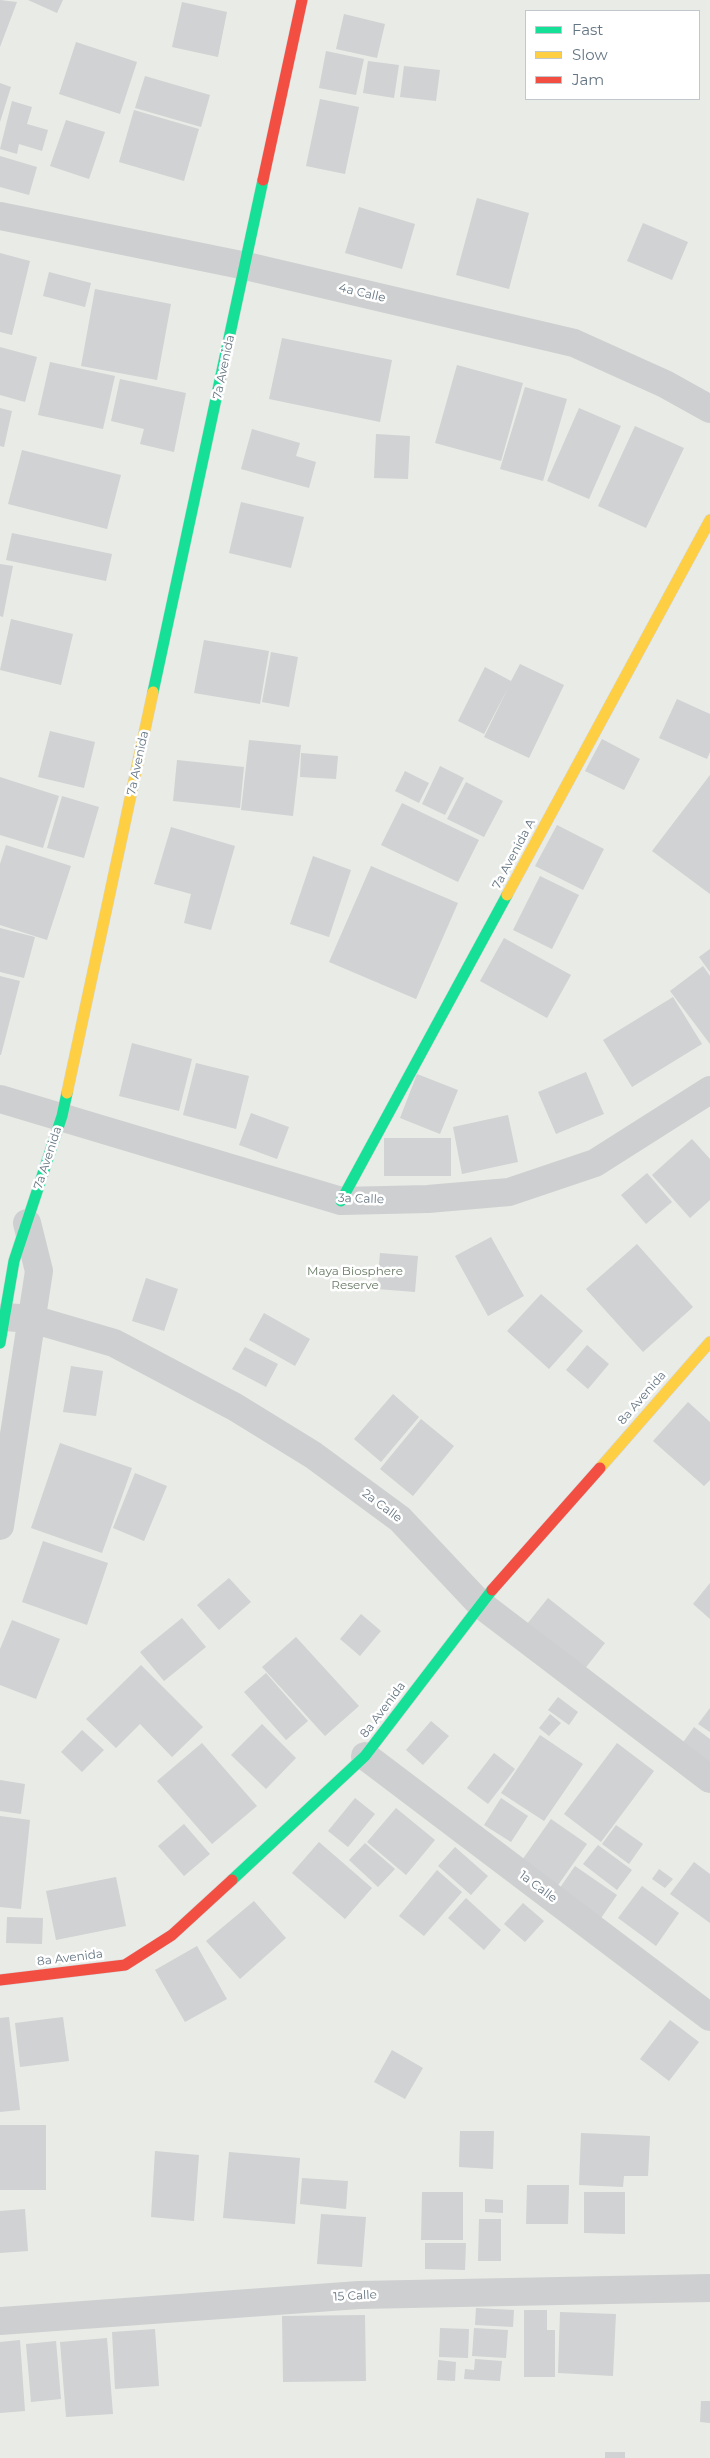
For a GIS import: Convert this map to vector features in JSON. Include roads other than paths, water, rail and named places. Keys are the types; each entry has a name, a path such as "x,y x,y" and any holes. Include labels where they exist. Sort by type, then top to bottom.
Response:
{"street":[{"name":"7a Avenida","path":"2,1330 14,1261 62,1116 302,0"},
{"name":"4a Calle","path":"0,216 246,266 574,343 665,384 710,409"},
{"name":"7a Avenida A","path":"341,1201 710,520"},
{"name":"3a Calle","path":"0,1099 341,1201 428,1199 509,1192 595,1163 710,1090"},
{"path":"0,1526 39,1271 27,1223"},
{"name":"2a Calle","path":"2,1330 32,1319 114,1343 235,1407 313,1455 400,1519 480,1604 710,1779"},
{"name":"8a Avenida","path":"0,1980 125,1965 172,1935 365,1756 480,1604 710,1342"},
{"name":"1a Calle","path":"365,1756 710,2017"},
{"name":"15 Calle","path":"0,2321 359,2295 710,2288"}],"park label":[{"name":"Maya Biosphere Reserve","path":"355,1278"}]}
